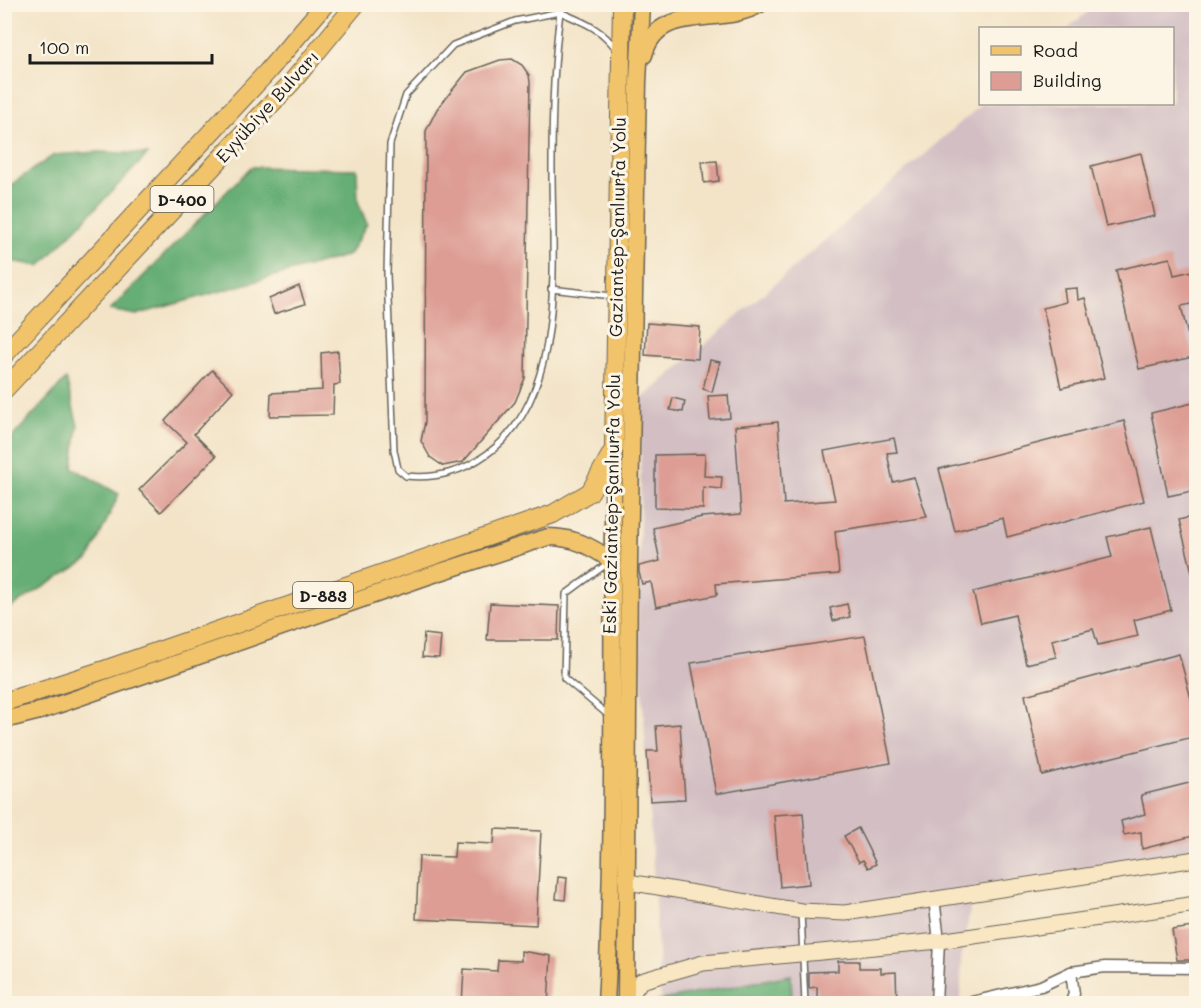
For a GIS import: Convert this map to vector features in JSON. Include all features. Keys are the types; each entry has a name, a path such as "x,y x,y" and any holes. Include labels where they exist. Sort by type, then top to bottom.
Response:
{"highway":[{"name":"Eyyübiye Bulvarı","path":"4,355 259,81 325,4"},
{"name":"Eyyübiye Bulvarı","path":"4,390 292,82 356,4"},
{"name":"Gaziantep-Şanlıurfa Yolu","path":"614,449 622,4"},
{"name":"D-883","path":"4,702 107,669 553,514 590,492 614,449"}],"main road":[{"name":"Eski Gaziantep-Şanlıurfa Yolu","path":"626,1003 629,563 638,82 642,4"},
{"path":"638,82 648,39 658,29 671,21 748,12 760,4"},
{"name":"Eski Gaziantep-Şanlıurfa Yolu","path":"606,1004 613,880 614,449"},
{"path":"4,720 40,711 438,572 548,537 567,537 585,543 612,560"}],"street":[{"path":"628,882 801,911 845,913 1197,859"},
{"path":"934,898 939,941 936,1004"},
{"path":"626,1003 641,981 703,963 939,941 1197,904"},
{"path":"963,1004 1041,986 1071,972 1105,968 1197,968"},
{"path":"1070,1004 1074,994 1071,972"}],"lane":[{"path":"565,4 560,12 552,85 551,289 546,350 534,397 516,426 499,445 466,469 439,475 406,476 398,469 394,450 387,274 390,144 406,95 453,45 515,21 560,12 586,21 607,37 620,54"},
{"path":"551,289 616,296"},
{"path":"612,560 566,594 564,678 612,718"},
{"path":"801,911 806,1004"}],"shaded area":[{"path":"1096,5 1196,5 1196,849 974,887 961,960 961,1003 661,1003 638,618 642,399 981,105 1174,105 1174,27 1069,27"}],"green space":[{"path":"99,152 148,154 40,266 5,260 5,194 16,181 54,155"},
{"path":"251,167 357,169 358,202 367,224 349,255 136,315 110,310"},
{"path":"66,379 78,426 73,468 119,494 89,559 5,611 5,445"},
{"path":"791,975 792,1003 657,1003 657,1001"}],"building":[{"path":"512,59 522,65 529,75 530,82 525,378 515,402 463,462 443,466 430,457 421,441 425,422 426,131 437,109 467,72 500,60"},
{"path":"1141,153 1155,216 1106,227 1091,166"},
{"path":"717,161 719,181 704,183 702,162"},
{"path":"1170,258 1174,275 1197,270 1197,303 1181,306 1193,357 1139,369 1116,270"},
{"path":"299,286 305,304 274,314 269,299"},
{"path":"1077,288 1078,300 1085,298 1104,378 1061,388 1043,308 1066,302 1064,289"},
{"path":"647,323 700,327 698,359 645,355"},
{"path":"338,351 340,384 334,385 333,415 270,416 271,393 322,390 321,353"},
{"path":"710,360 720,362 712,392 703,389"},
{"path":"212,370 233,391 194,434 216,456 161,512 139,490 187,442 165,421"},
{"path":"728,395 730,418 710,420 708,396"},
{"path":"673,398 685,401 683,412 670,410"},
{"path":"1197,402 1197,490 1168,496 1151,413"},
{"path":"1124,421 1144,501 1007,537 1003,518 955,531 939,469"},
{"path":"778,422 784,504 835,500 824,451 894,438 897,452 887,453 893,482 914,477 927,517 835,531 839,574 716,584 717,595 656,607 651,582 642,584 639,572 639,566 660,561 653,528 702,517 741,514 735,426"},
{"path":"705,454 704,476 722,477 721,489 703,487 703,509 655,508 655,455"},
{"path":"1197,515 1197,575 1193,576 1179,520"},
{"path":"1151,527 1171,610 1134,620 1138,636 1098,645 1093,629 1052,640 1056,657 1026,664 1015,615 981,623 973,592 1112,557 1107,537"},
{"path":"490,603 559,606 558,640 487,640"},
{"path":"847,604 850,617 833,621 830,608"},
{"path":"424,634 441,636 439,658 422,657"},
{"path":"865,636 891,763 716,794 691,663"},
{"path":"1179,654 1197,721 1197,736 1042,775 1025,695"},
{"path":"680,724 685,799 650,801 647,751 658,751 656,726"},
{"path":"1197,781 1197,835 1142,849 1141,832 1124,835 1121,821 1145,814 1141,795"},
{"path":"803,813 809,884 780,887 774,815"},
{"path":"858,828 876,864 868,868 863,860 859,862 844,836"},
{"path":"495,829 541,831 536,925 416,919 419,856 454,857 455,842 494,844"},
{"path":"558,877 567,878 565,900 556,899"},
{"path":"1193,927 1197,960 1177,960 1172,930"},
{"path":"521,951 551,956 548,1004 462,1004 464,969 497,971 498,960 521,961"},
{"path":"838,961 859,961 859,968 881,968 881,973 896,972 897,1004 817,1004 817,987 809,988 809,972 838,971"}]}
